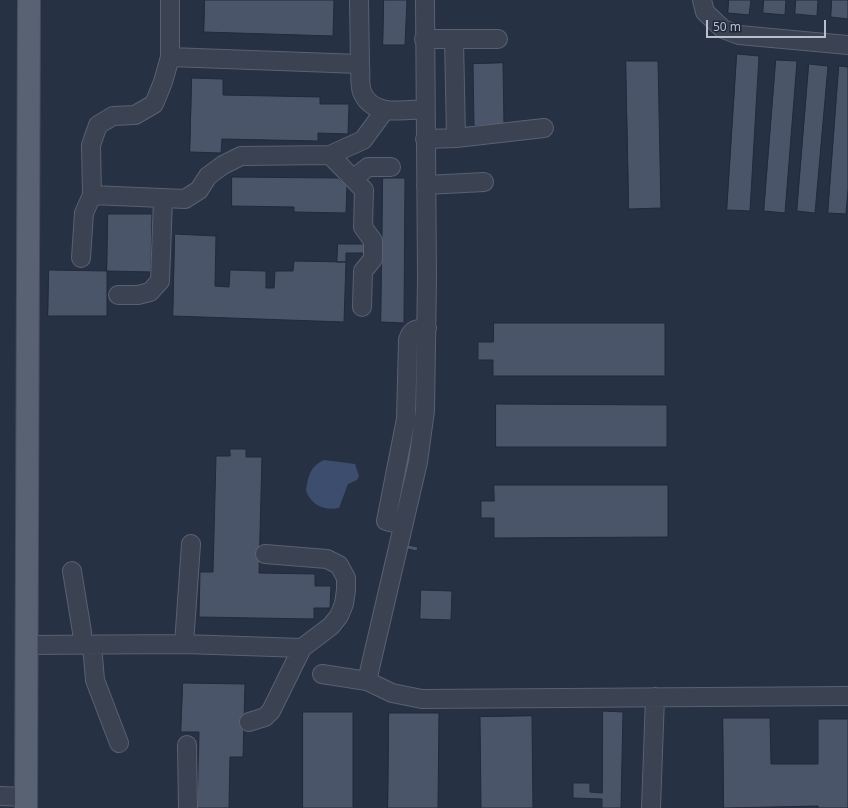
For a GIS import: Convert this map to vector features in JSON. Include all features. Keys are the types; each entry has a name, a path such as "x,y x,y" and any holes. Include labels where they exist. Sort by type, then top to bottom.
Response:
{"main road":[{"path":"26,802 29,0"}],"lane":[{"path":"81,258 84,213 92,195 91,145 98,125 113,116 135,115 154,104 163,82 170,57 170,0"},
{"path":"359,0 361,91 371,105 385,110 425,109"},
{"path":"367,681 423,437 426,403 425,0"},
{"path":"702,0 705,12 723,29 740,35 848,45"},
{"path":"424,39 498,39"},
{"path":"454,39 456,138"},
{"path":"170,57 360,64"},
{"path":"92,195 185,199 199,190 208,176 241,156 330,155 363,140 385,110"},
{"path":"425,139 456,138 544,128"},
{"path":"330,155 364,190 363,227 373,241 373,259 363,271 362,307"},
{"path":"353,179 368,167 391,167"},
{"path":"426,185 484,182"},
{"path":"118,295 138,295 150,292 160,281 163,199"},
{"path":"184,644 187,579 191,562 191,544"},
{"path":"248,722 265,717 271,711 302,648 331,626 339,616 344,604 346,578 339,565 328,559 265,554"},
{"path":"72,571 82,632 87,645 95,680 120,743"},
{"path":"27,645 184,644 302,648"},
{"path":"322,674 367,681 392,692 422,699 848,696"},
{"path":"651,808 655,697"},
{"path":"187,745 188,808"},
{"path":"0,796 26,802"}],"water":[{"path":"324,460 355,464 359,476 357,480 348,484 339,508 328,509 319,506 311,500 306,491 310,472 319,462"}],"building":[{"path":"205,0 334,0 333,36 204,32"},
{"path":"384,0 407,0 405,45 383,45"},
{"path":"729,0 751,0 749,15 728,13"},
{"path":"764,0 786,0 785,15 763,13"},
{"path":"796,0 818,0 817,16 795,14"},
{"path":"832,0 848,0 848,19 831,17"},
{"path":"737,54 759,56 750,211 727,210"},
{"path":"776,60 797,61 785,213 764,211"},
{"path":"626,61 658,61 661,208 629,209"},
{"path":"503,63 504,126 474,126 473,64"},
{"path":"809,64 828,66 815,213 797,211"},
{"path":"839,66 848,67 848,189 846,214 828,213"},
{"path":"192,78 223,79 223,95 320,97 320,104 349,104 348,134 318,133 318,141 222,139 221,153 190,152"},
{"path":"232,177 338,178 347,185 346,213 294,212 294,207 232,206"},
{"path":"383,178 405,178 404,323 381,322"},
{"path":"108,214 152,214 151,272 107,271"},
{"path":"175,234 216,236 215,286 229,287 230,270 266,271 266,288 274,288 275,271 293,271 294,261 346,262 344,322 173,316"},
{"path":"338,244 364,244 364,253 346,253 346,262 337,262"},
{"path":"49,270 107,271 107,316 48,316"},
{"path":"494,323 665,323 665,376 493,376 493,360 478,360 478,342 493,342"},
{"path":"496,404 667,405 667,447 496,447"},
{"path":"230,449 246,449 246,457 262,457 259,573 315,574 315,586 331,586 330,608 314,608 314,619 199,617 200,572 213,572 216,456 230,456"},
{"path":"494,485 668,485 668,537 494,538 494,518 481,518 481,501 494,501"},
{"path":"408,545 418,547 417,551 407,549"},
{"path":"421,590 452,591 451,620 420,619"},
{"path":"183,683 245,684 243,757 230,757 229,808 197,808 199,732 181,732"},
{"path":"603,711 623,712 621,808 602,808 602,799 573,798 573,783 590,783 590,792 602,793"},
{"path":"303,712 353,712 353,808 303,808"},
{"path":"389,713 439,713 438,808 388,808"},
{"path":"532,716 533,808 481,808 480,717"},
{"path":"723,718 770,718 771,764 818,764 818,719 848,719 848,808 818,808 818,806 724,808"}]}
